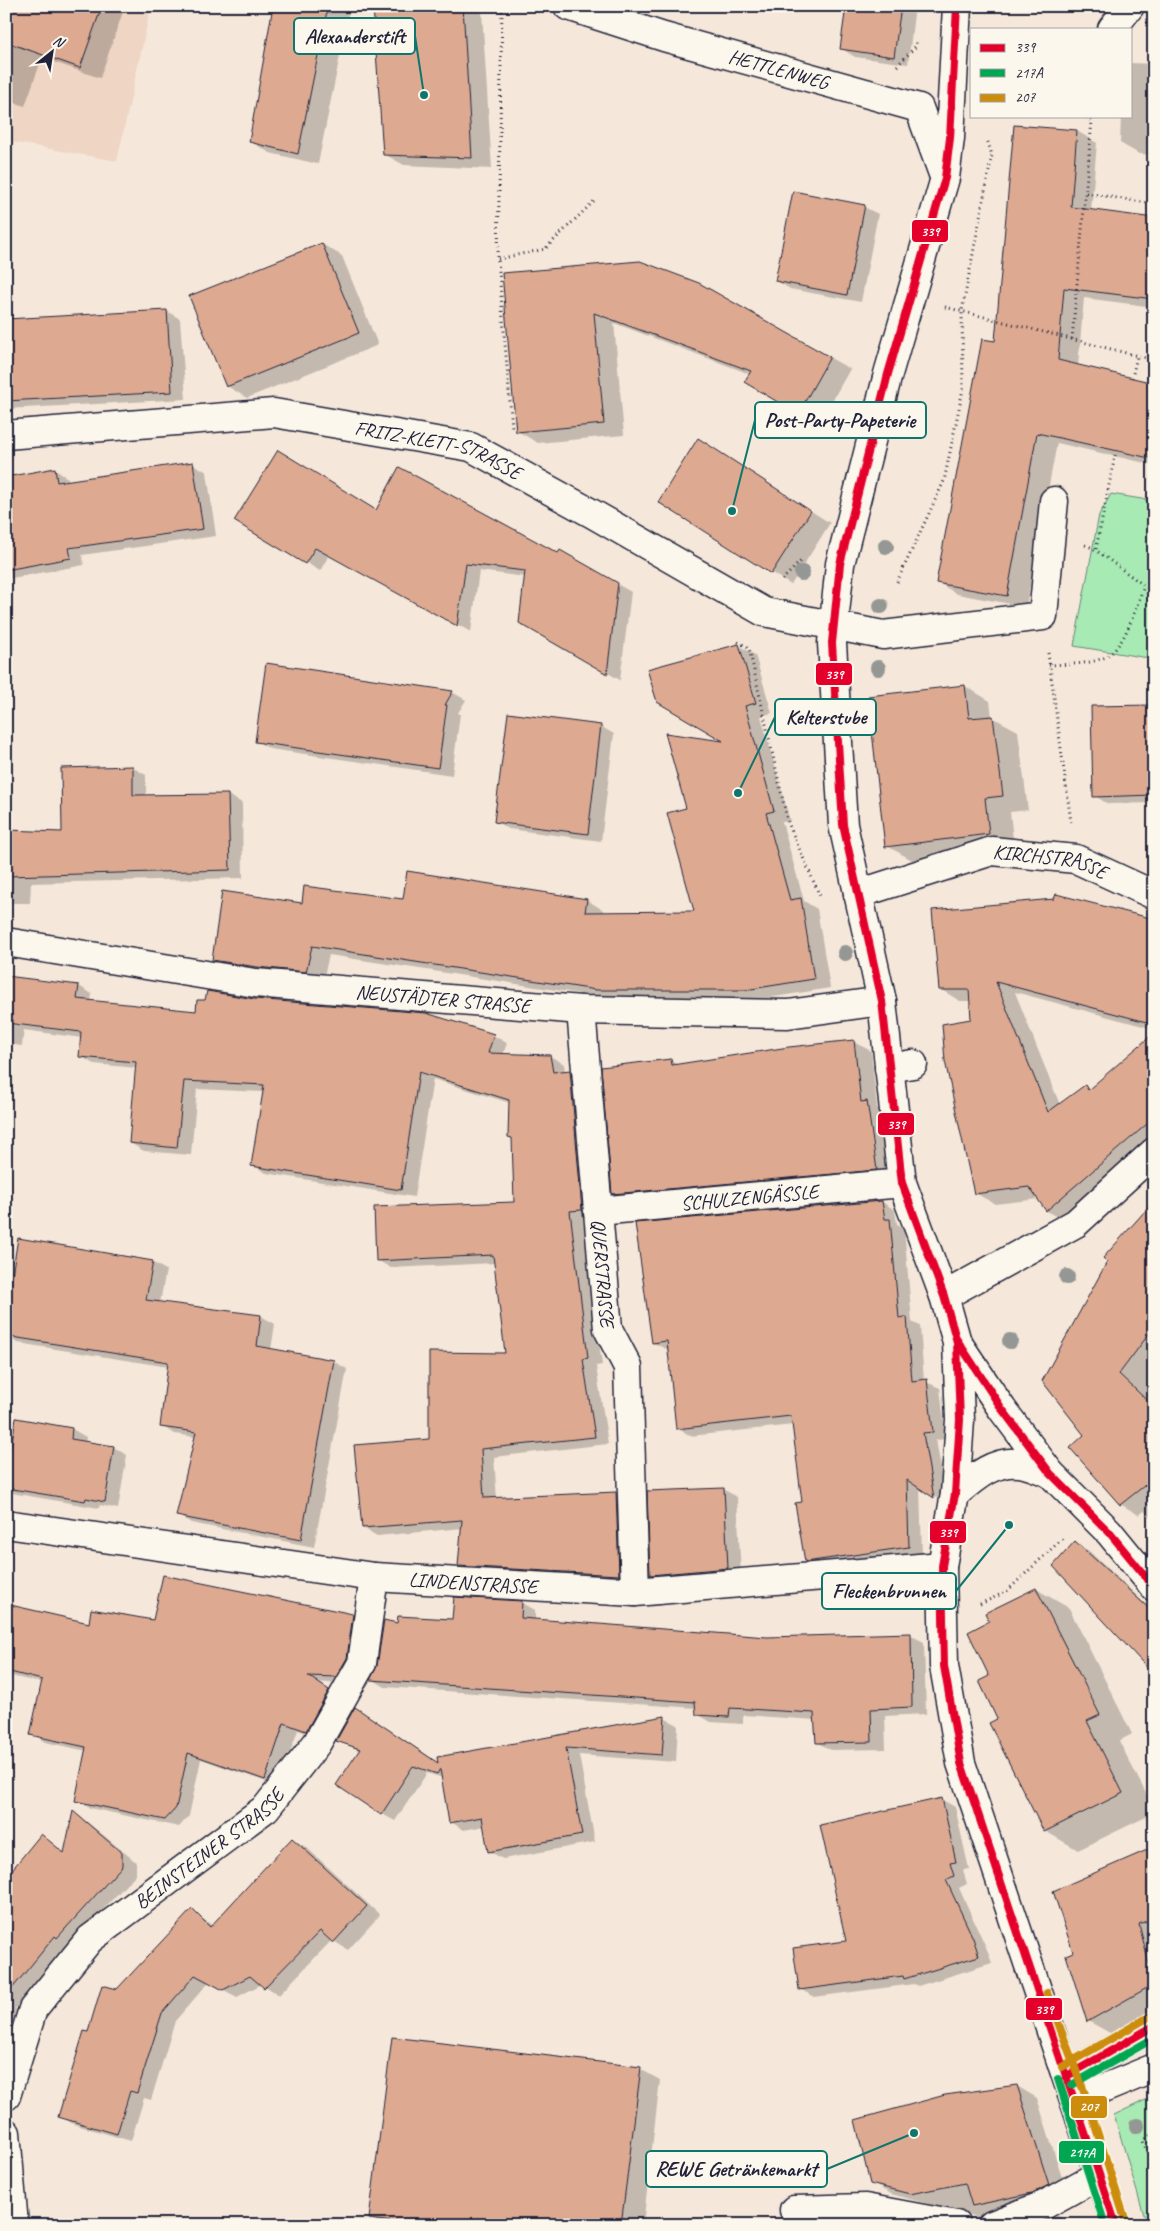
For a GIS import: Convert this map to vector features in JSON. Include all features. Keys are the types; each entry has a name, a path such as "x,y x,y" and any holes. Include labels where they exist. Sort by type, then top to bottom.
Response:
{"street":[{"name":"HETTLENWEG","path":"568,6 664,37 919,108 945,178"},
{"path":"957,6 950,138 945,178 888,374 840,564 833,625 843,825 882,1001 901,1066 902,1183 944,1296 957,1342 960,1420 955,1494 942,1566 944,1666 961,1763 1038,1996 1072,2088 1116,2225"},
{"path":"1113,28 1130,6"},
{"path":"950,138 979,126"},
{"name":"FRITZ-KLETT-STRASSE","path":"6,435 274,413 471,447 510,467 764,612 884,635 1043,616"},
{"path":"1043,616 1054,501"},
{"name":"KIRCHSTRASSE","path":"858,894 992,851 1076,858 1154,895"},
{"name":"NEUSTÄDTER STRASSE","path":"6,942 255,983 581,1010 788,1014 882,1001"},
{"name":"QUERSTRASSE","path":"581,1010 608,1329 628,1367 635,1592"},
{"path":"944,1296 1076,1223 1154,1152"},
{"name":"SCHULZENGÄSSLE","path":"598,1211 902,1183"},
{"path":"957,1342 1002,1409 1050,1473 1109,1532 1154,1587"},
{"path":"955,1494 974,1478 997,1464 1020,1463 1050,1473"},
{"name":"LINDENSTRASSE","path":"6,1524 374,1577 635,1592 942,1566"},
{"name":"BEINSTEINER STRASSE","path":"6,2096 33,2009 90,1939 266,1808 316,1743 362,1663 374,1577"},
{"path":"1072,2088 1154,2026"},
{"path":"1072,2088 1154,2068"},
{"path":"6,2133 14,2225"},
{"path":"992,2225 1044,2205 1100,2174"},
{"path":"794,2210 865,2208 956,2225"}],"path":[{"path":"502,6 498,259 512,428 510,467"},
{"path":"1072,340 1092,121 1087,118"},
{"path":"897,582 944,481 963,389 962,311 992,155 979,126"},
{"path":"1086,193 1154,204"},
{"path":"498,259 545,250 594,201"},
{"path":"911,298 1154,360"},
{"path":"1132,378 1137,356"},
{"path":"1116,451 1094,549 1154,593"},
{"path":"781,581 808,555"},
{"path":"1049,665 1104,658 1117,648 1127,630 1144,586"},
{"path":"1043,616 1076,858"},
{"path":"732,638 749,648 788,823 824,905"},
{"path":"943,1620 1006,1592 1088,1511"},
{"path":"1154,2132 1143,2141 1154,2170"}],"shaded area":[{"path":"6,6 151,6 117,161 6,141"}],"green space":[{"path":"1111,494 1154,501 1154,659 1074,646 1099,515"},
{"path":"1154,2096 1154,2225 1147,2225 1114,2115"}],"building":[{"path":"6,6 102,6 80,68 6,42"},
{"path":"273,6 328,6 298,154 249,142"},
{"path":"373,6 463,6 472,158 383,155"},
{"path":"846,6 901,6 894,57 840,49"},
{"path":"1014,125 1077,130 1071,207 1154,218 1154,299 1064,288 1058,360 1154,383 1154,459 1037,433 1007,596 936,583 982,339 995,341"},
{"path":"793,191 865,205 847,295 775,281"},
{"path":"322,243 359,333 226,387 189,296"},
{"path":"640,261 699,283 830,357 798,414 744,382 751,371 594,313 604,424 516,432 502,273"},
{"path":"167,310 172,392 6,401 6,319"},
{"path":"698,438 811,511 771,574 658,502"},
{"path":"278,450 376,510 399,467 558,553 560,550 618,583 607,674 519,623 525,571 466,564 457,626 315,548 305,564 234,521"},
{"path":"193,462 203,529 69,548 71,558 6,570 6,477 55,468 57,482"},
{"path":"739,644 756,703 745,706 774,811 766,813 790,900 801,898 814,979 745,990 596,990 312,946 306,972 212,960 222,891 302,903 304,886 403,899 407,871 587,899 585,912 694,911 667,813 686,808 665,733 723,741 657,702 647,669"},
{"path":"266,663 453,691 445,705 447,705 438,768 255,742"},
{"path":"965,685 969,718 993,716 1003,796 985,798 989,834 885,847 868,696"},
{"path":"1154,705 1154,795 1093,797 1091,706"},
{"path":"508,713 601,725 588,834 494,822"},
{"path":"133,766 133,795 228,794 230,870 6,876 6,830 62,832 61,768"},
{"path":"1056,894 1154,919 1154,1024 996,982 1048,1112 1085,1085 1088,1090 1154,1033 1154,1118 1046,1211 1029,1187 974,1194 945,1061 942,1024 971,1019 969,990 939,990 932,910 1054,899"},
{"path":"6,976 79,985 77,999 196,1011 197,1000 205,1000 207,991 254,999 426,1013 494,1034 488,1053 550,1055 553,1072 570,1070 582,1210 570,1211 588,1358 583,1359 595,1437 481,1449 484,1498 616,1492 619,1575 458,1566 462,1520 362,1528 354,1445 429,1439 429,1352 505,1353 493,1255 376,1261 374,1207 514,1202 512,1138 508,1137 509,1100 419,1072 401,1190 251,1166 264,1085 184,1081 177,1148 129,1143 136,1062 79,1057 81,1032 6,1023"},
{"path":"854,1040 861,1102 867,1101 877,1170 612,1194 601,1067 671,1059 672,1065 789,1047"},
{"path":"882,1201 885,1219 890,1219 899,1318 907,1317 912,1381 927,1379 933,1432 923,1433 934,1498 907,1480 909,1547 805,1562 795,1503 802,1502 791,1416 676,1429 667,1341 652,1343 635,1223"},
{"path":"1154,1201 1154,1327 1119,1374 1154,1407 1154,1478 1120,1505 1070,1448 1084,1435 1042,1381 1107,1262 1103,1258"},
{"path":"18,1238 153,1261 146,1300 261,1315 257,1346 334,1360 301,1540 176,1516 196,1432 160,1427 168,1362 6,1336 6,1312"},
{"path":"16,1418 72,1428 71,1439 114,1446 105,1502 86,1498 85,1501 6,1488 6,1475"},
{"path":"724,1488 728,1568 650,1575 647,1491"},
{"path":"1075,1541 1154,1613 1154,1675 1053,1566"},
{"path":"163,1575 353,1614 347,1658 336,1677 308,1676 329,1690 306,1731 284,1723 265,1780 188,1753 176,1808 165,1820 75,1801 86,1747 30,1735 42,1680 6,1671 6,1604 89,1623 91,1609 153,1620"},
{"path":"1036,1588 1100,1715 1087,1721 1123,1793 1044,1832 989,1723 997,1719 979,1681 989,1676 968,1632 989,1621 985,1613"},
{"path":"454,1597 522,1601 521,1618 767,1637 911,1633 912,1707 871,1709 872,1742 816,1743 814,1713 730,1708 729,1717 696,1715 695,1702 370,1680 377,1666 384,1620 397,1623 398,1616 452,1619"},
{"path":"355,1707 438,1763 437,1757 665,1716 662,1755 566,1748 582,1835 488,1852 482,1817 449,1823 440,1769 437,1774 413,1766 381,1815 336,1785 360,1749 336,1741"},
{"path":"942,1798 956,1862 950,1863 954,1876 946,1880 973,1938 979,1956 904,1979 903,1976 799,1990 793,1948 846,1941 820,1825"},
{"path":"73,1811 122,1853 122,1866 57,1938 55,1936 6,1996 6,1877 41,1834 64,1853"},
{"path":"292,1838 367,1906 333,1943 320,1931 264,1988 250,1976 223,1990 195,1975 162,2013 137,2093 130,2091 117,2134 58,2117 84,2031 88,2032 102,1985 117,1989 192,1909 210,1927"},
{"path":"1154,1847 1154,1918 1139,1924 1154,1984 1087,2022 1066,1955 1073,1952 1053,1891"},
{"path":"392,2037 641,2067 621,2225 419,2225 369,2219"},
{"path":"1017,2085 1049,2185 1032,2193 972,2206 965,2183 910,2194 870,2184 855,2120 945,2095"}],"transit line":[{"name":"339","path":"957,6 950,138 945,178 888,374 840,564 832,643 843,825 882,1001 902,1183 944,1296 957,1342 960,1420 955,1494 942,1566 944,1666 961,1763 1116,2225"},
{"name":"339","path":"957,1340 1002,1409 1050,1473 1109,1532 1154,1587"},
{"name":"207","path":"1047,1993 1086,2097 1126,2222"},
{"name":"207","path":"1062,2067 1149,2017"},
{"name":"339","path":"1067,2076 1154,2026"},
{"name":"217A","path":"1072,2085 1154,2038"},
{"name":"217A","path":"1058,2079 1105,2225"}],"place":[{"name":"Alexanderstift","path":"424,95"},
{"name":"Post-Party-Papeterie","path":"732,511"},
{"name":"Kelterstube","path":"738,793"},
{"name":"Fleckenbrunnen","path":"1009,1525"},
{"name":"REWE Getränkemarkt","path":"914,2133"}]}
